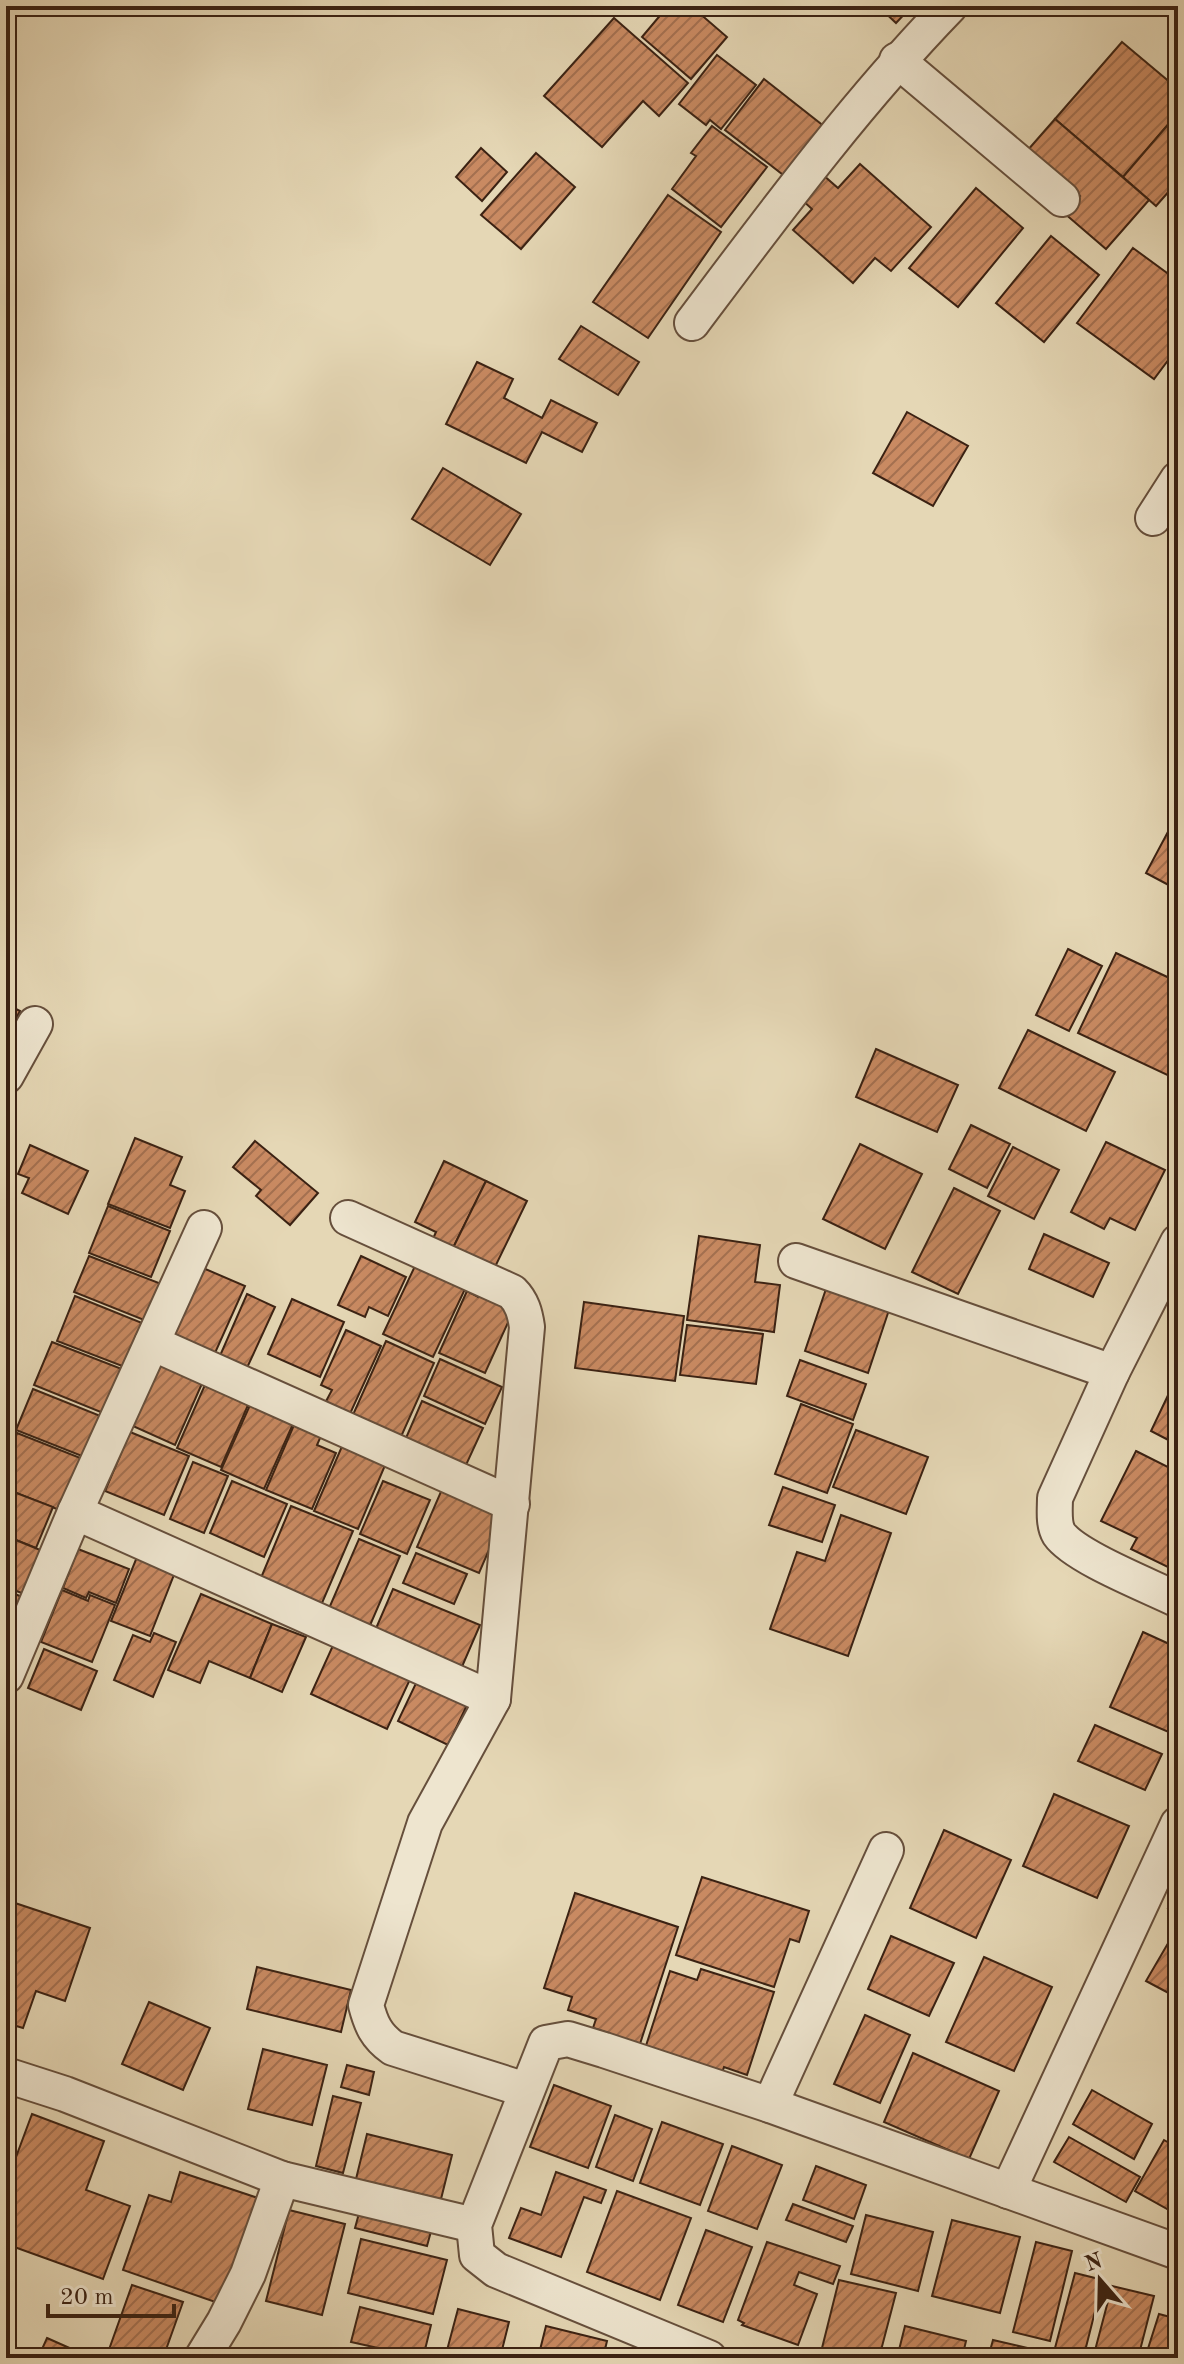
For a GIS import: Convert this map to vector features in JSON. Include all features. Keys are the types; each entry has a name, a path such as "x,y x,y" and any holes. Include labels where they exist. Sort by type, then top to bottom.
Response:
{"street":[{"path":"692,323 812,162 897,60 950,6"},
{"path":"897,60 1062,199"},
{"path":"1153,518 1178,479"},
{"path":"6,1076 35,1024"},
{"path":"348,1218 512,1292 520,1299 527,1327 493,1699 425,1823 366,2005 371,2024 380,2039 393,2048 526,2090"},
{"path":"6,1676 75,1512 204,1228"},
{"path":"1178,1242 1112,1372 1055,1498 1057,1532 1072,1547 1178,1600"},
{"path":"796,1261 1112,1372"},
{"path":"152,1343 512,1504"},
{"path":"75,1512 493,1699"},
{"path":"1008,2191 1178,1824"},
{"path":"770,2105 886,1850"},
{"path":"709,2358 496,2270 477,2255 474,2225 546,2043 568,2039 770,2105 1178,2252"},
{"path":"6,2075 65,2094 282,2179 474,2225"},
{"path":"202,2358 248,2274 282,2179"}],"building":[{"path":"668,6 691,6 727,37 691,79 642,37"},
{"path":"878,6 912,6 896,23"},
{"path":"614,18 688,83 659,116 643,101 602,147 544,96"},
{"path":"1122,42 1178,89 1178,113 1123,177 1055,119"},
{"path":"717,55 756,85 721,129 710,120 706,125 679,104"},
{"path":"764,79 830,131 791,181 725,130"},
{"path":"1178,113 1178,181 1156,206 1123,177"},
{"path":"1055,119 1149,200 1106,249 1064,213 1080,196 1027,151"},
{"path":"712,126 767,167 721,227 672,189 696,156 691,153"},
{"path":"481,148 507,172 482,201 456,177"},
{"path":"536,153 575,187 521,249 481,215"},
{"path":"860,164 931,227 891,271 875,258 853,283 793,230 812,209 801,199 823,175 838,188"},
{"path":"976,188 1023,228 958,307 909,268"},
{"path":"668,195 721,232 648,338 593,302"},
{"path":"1051,236 1099,275 1044,342 996,303"},
{"path":"1133,248 1178,281 1178,347 1154,379 1077,323"},
{"path":"581,326 639,362 618,395 559,359"},
{"path":"477,362 513,379 504,398 542,418 551,400 597,423 582,452 542,432 526,463 446,424"},
{"path":"907,412 968,446 933,506 873,473"},
{"path":"443,468 521,514 490,565 412,519"},
{"path":"1178,813 1178,890 1146,873"},
{"path":"1068,949 1102,966 1069,1031 1036,1015"},
{"path":"1116,953 1178,982 1178,1080 1078,1033"},
{"path":"6,1004 20,1011 6,1039"},
{"path":"1028,1030 1115,1072 1086,1131 999,1088"},
{"path":"876,1049 958,1085 937,1132 856,1097"},
{"path":"971,1125 1010,1144 987,1188 949,1169"},
{"path":"135,1138 182,1157 170,1185 185,1191 170,1228 108,1204"},
{"path":"255,1141 318,1193 290,1225 256,1196 261,1190 233,1167"},
{"path":"1106,1142 1165,1170 1135,1230 1110,1218 1104,1229 1071,1212"},
{"path":"860,1144 922,1174 885,1249 823,1219"},
{"path":"30,1145 88,1171 68,1214 22,1193 29,1178 18,1174"},
{"path":"1013,1147 1059,1170 1034,1219 988,1196"},
{"path":"444,1161 486,1181 452,1250 432,1241 436,1232 415,1222"},
{"path":"486,1181 527,1201 494,1269 452,1250"},
{"path":"954,1188 1000,1211 958,1294 912,1272"},
{"path":"108,1206 170,1231 151,1277 89,1253"},
{"path":"1044,1234 1109,1263 1093,1297 1029,1269"},
{"path":"699,1236 760,1245 755,1282 780,1285 774,1332 687,1320"},
{"path":"89,1256 164,1285 149,1322 74,1292"},
{"path":"361,1256 406,1277 388,1316 369,1307 365,1317 338,1305"},
{"path":"196,1265 245,1286 215,1353 166,1331"},
{"path":"415,1266 465,1289 433,1357 383,1334"},
{"path":"828,1283 891,1304 868,1373 805,1351"},
{"path":"482,1289 516,1305 485,1373 439,1353 467,1291 478,1297"},
{"path":"247,1294 275,1307 246,1370 219,1358"},
{"path":"75,1296 147,1325 130,1369 57,1341"},
{"path":"292,1299 344,1322 320,1377 268,1354"},
{"path":"584,1302 684,1316 675,1381 575,1368"},
{"path":"687,1325 763,1334 756,1384 680,1375"},
{"path":"346,1330 381,1346 349,1416 324,1405 332,1390 321,1385"},
{"path":"386,1341 434,1363 400,1439 352,1417"},
{"path":"52,1342 127,1371 108,1415 34,1385"},
{"path":"153,1356 204,1379 175,1445 124,1422"},
{"path":"440,1359 502,1387 485,1424 424,1396"},
{"path":"800,1360 866,1384 853,1420 787,1396"},
{"path":"208,1378 252,1396 221,1467 177,1448"},
{"path":"33,1389 108,1419 92,1460 16,1430"},
{"path":"1171,1389 1178,1393 1178,1445 1151,1431"},
{"path":"422,1401 483,1428 466,1465 406,1438"},
{"path":"801,1404 853,1424 827,1493 775,1474"},
{"path":"250,1405 293,1424 264,1489 221,1470"},
{"path":"297,1418 324,1429 317,1445 336,1453 312,1509 266,1490"},
{"path":"856,1430 928,1457 906,1514 833,1487"},
{"path":"130,1432 189,1456 164,1515 105,1491"},
{"path":"17,1433 88,1461 67,1513 6,1489 6,1462"},
{"path":"343,1444 386,1463 358,1529 314,1511"},
{"path":"1136,1451 1178,1472 1178,1572 1131,1549 1137,1538 1101,1521"},
{"path":"193,1462 228,1476 204,1533 170,1519"},
{"path":"232,1481 287,1504 264,1557 210,1533"},
{"path":"383,1481 430,1500 407,1554 360,1534"},
{"path":"443,1487 505,1513 479,1573 417,1547"},
{"path":"783,1487 835,1505 822,1542 769,1525"},
{"path":"6,1489 53,1507 36,1548 6,1536"},
{"path":"291,1506 353,1531 319,1610 258,1585"},
{"path":"841,1515 891,1533 848,1656 770,1629 797,1552 825,1561"},
{"path":"6,1536 50,1554 32,1597 6,1587"},
{"path":"359,1539 400,1556 368,1630 327,1613"},
{"path":"78,1549 129,1569 116,1603 89,1592 86,1598 63,1588"},
{"path":"139,1552 177,1567 150,1636 111,1621"},
{"path":"416,1553 467,1574 454,1604 403,1583"},
{"path":"393,1589 480,1625 461,1669 374,1633"},
{"path":"6,1590 31,1601 6,1638"},
{"path":"62,1590 88,1601 90,1595 115,1605 92,1662 41,1642"},
{"path":"201,1594 272,1624 250,1678 209,1661 200,1683 168,1670"},
{"path":"272,1624 306,1637 282,1692 250,1678"},
{"path":"1143,1632 1178,1648 1178,1736 1110,1707"},
{"path":"154,1633 176,1642 153,1697 114,1680 133,1635 150,1642"},
{"path":"335,1641 412,1675 387,1729 311,1694"},
{"path":"44,1649 97,1671 81,1710 28,1688"},
{"path":"418,1679 468,1703 448,1745 398,1721"},
{"path":"1095,1725 1162,1754 1145,1790 1078,1761"},
{"path":"1054,1794 1129,1826 1097,1898 1023,1866"},
{"path":"944,1830 1011,1860 976,1938 910,1908"},
{"path":"702,1877 809,1911 799,1942 790,1939 774,1987 676,1955"},
{"path":"1178,1891 1178,1913 1168,1908"},
{"path":"575,1893 678,1927 638,2050 609,2041 611,2034 593,2028 596,2019 568,2010 572,1997 544,1988"},
{"path":"6,1900 90,1928 65,2001 36,1991 23,2028 6,2023"},
{"path":"1174,1933 1178,1935 1178,1998 1146,1981"},
{"path":"891,1936 954,1963 929,2016 868,1989"},
{"path":"984,1957 1052,1987 1014,2071 946,2042"},
{"path":"257,1967 351,1990 341,2032 247,2009"},
{"path":"701,1969 774,1992 747,2075 724,2067 720,2079 643,2055 670,1971 697,1980"},
{"path":"149,2002 210,2028 183,2090 122,2064"},
{"path":"865,2015 910,2035 880,2103 834,2084"},
{"path":"263,2049 327,2065 312,2125 248,2109"},
{"path":"913,2053 999,2091 969,2159 884,2122"},
{"path":"347,2065 374,2072 369,2095 341,2087"},
{"path":"554,2085 611,2106 588,2168 530,2147"},
{"path":"1092,2090 1152,2124 1134,2159 1073,2124"},
{"path":"333,2096 361,2103 343,2173 316,2166"},
{"path":"32,2114 104,2141 86,2190 130,2206 103,2279 6,2244 6,2184"},
{"path":"615,2115 652,2129 633,2181 596,2167"},
{"path":"662,2122 723,2144 700,2205 640,2183"},
{"path":"367,2134 452,2155 441,2199 356,2179"},
{"path":"1069,2137 1140,2177 1126,2202 1054,2162"},
{"path":"1164,2140 1178,2148 1178,2215 1135,2191"},
{"path":"732,2146 782,2165 757,2229 708,2211"},
{"path":"816,2166 866,2185 854,2219 803,2200"},
{"path":"180,2172 261,2199 224,2305 123,2270 149,2195 171,2202"},
{"path":"556,2172 606,2190 601,2203 584,2197 561,2257 509,2238 521,2208 541,2215"},
{"path":"617,2191 691,2218 660,2300 587,2272"},
{"path":"793,2204 853,2226 846,2242 786,2220"},
{"path":"361,2206 433,2224 427,2246 355,2228"},
{"path":"289,2210 345,2224 322,2315 266,2301"},
{"path":"866,2215 933,2232 918,2291 851,2274"},
{"path":"952,2220 1020,2237 1000,2313 932,2296"},
{"path":"706,2230 752,2247 723,2322 678,2305"},
{"path":"361,2239 447,2260 433,2314 348,2293"},
{"path":"767,2242 840,2266 833,2284 799,2272 794,2285 817,2294 798,2345 742,2325 744,2323 738,2320"},
{"path":"1036,2242 1072,2251 1050,2341 1013,2332"},
{"path":"1075,2273 1103,2280 1084,2355 1055,2348"},
{"path":"839,2280 896,2293 879,2358 865,2358 822,2348"},
{"path":"132,2285 183,2302 163,2358 106,2358"},
{"path":"1112,2286 1154,2296 1138,2358 1093,2358"},
{"path":"360,2307 431,2325 423,2358 351,2342"},
{"path":"458,2309 509,2322 500,2358 460,2358 446,2354"},
{"path":"1159,2314 1178,2319 1178,2358 1145,2358"},
{"path":"546,2326 607,2341 603,2358 538,2358"},
{"path":"905,2326 966,2341 962,2358 897,2358"},
{"path":"47,2338 92,2358 38,2358"},
{"path":"993,2340 1036,2350 1034,2358 988,2358"}]}
